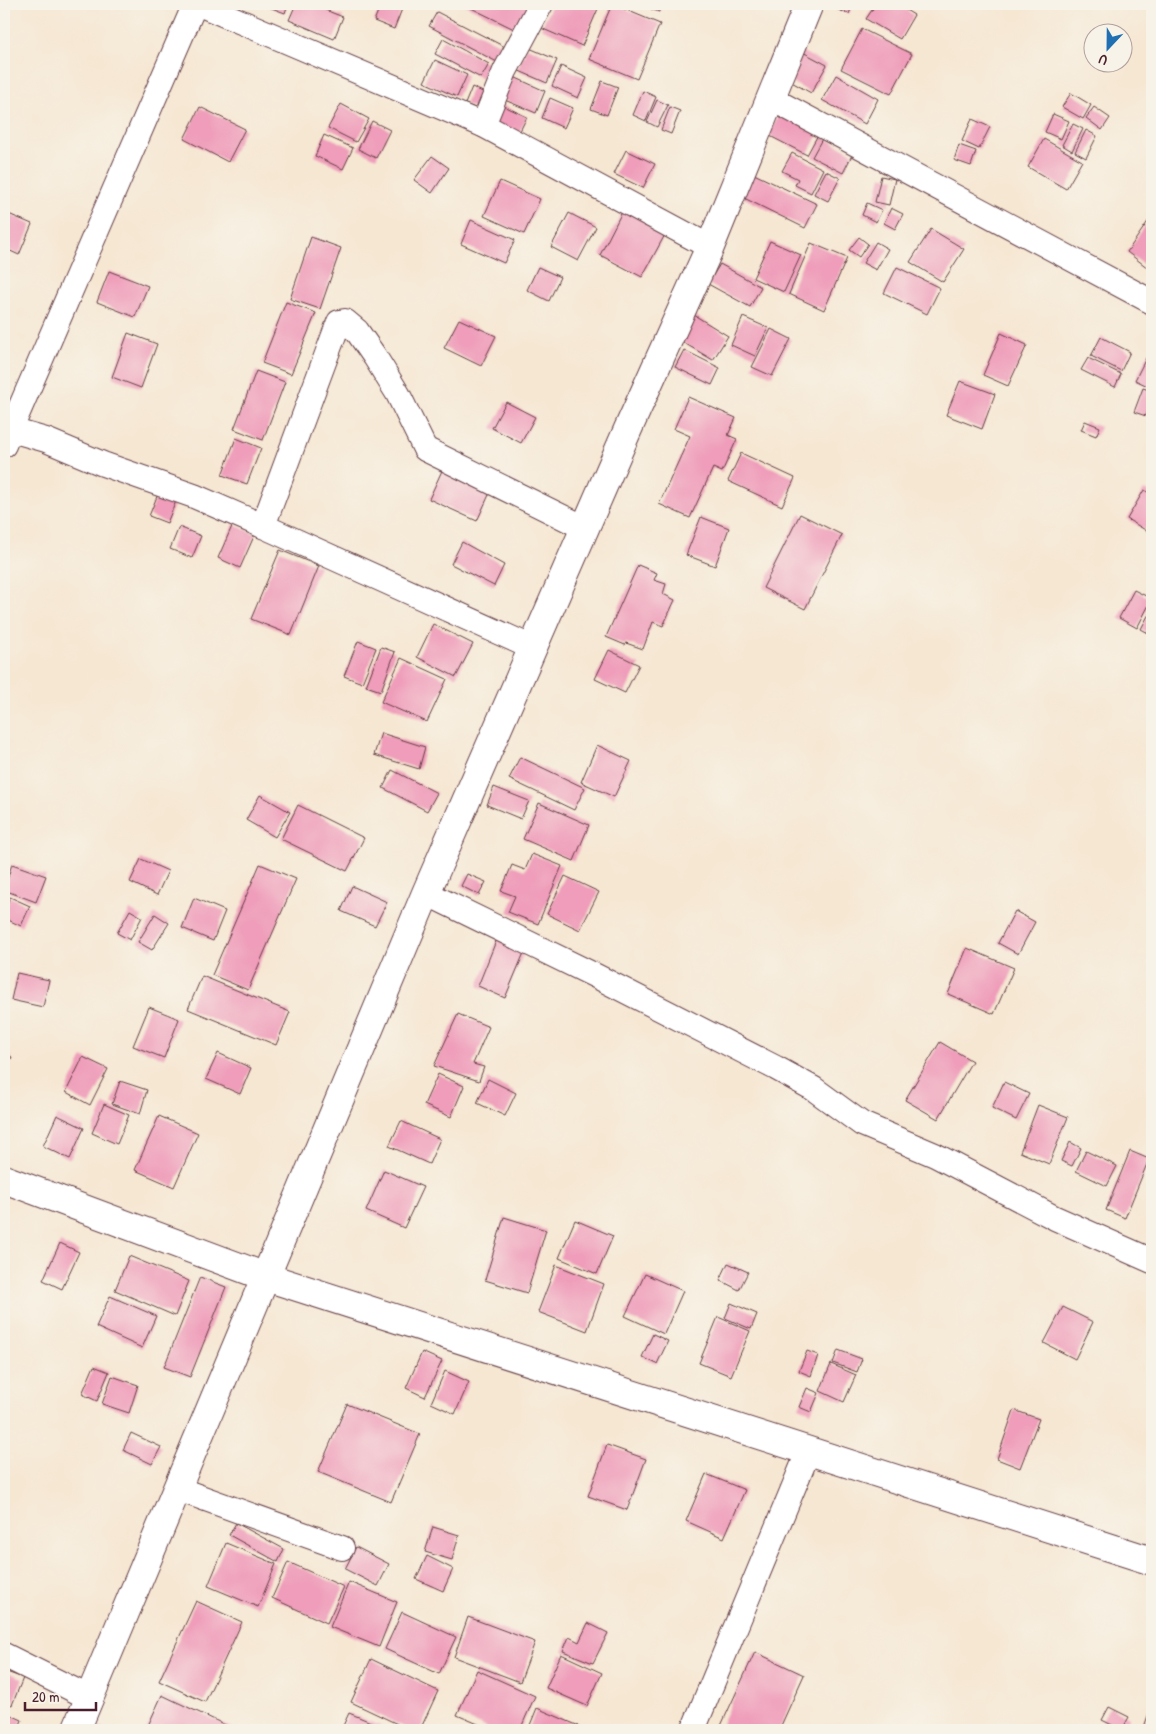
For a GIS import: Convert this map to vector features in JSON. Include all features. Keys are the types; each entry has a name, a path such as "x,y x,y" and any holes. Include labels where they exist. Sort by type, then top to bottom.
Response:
{"main road":[{"path":"76,1730 426,893 628,429 710,247 809,4"},
{"path":"4,1179 266,1277 1152,1561"}],"street":[{"path":"195,4 6,435 46,440 103,464 194,496 533,648"},
{"path":"199,4 484,125 710,247"},
{"path":"484,125 505,71 541,4"},
{"path":"770,98 1152,302"},
{"path":"263,526 337,327 339,322 345,321 357,331 375,357 398,394 425,449 585,528"},
{"path":"426,893 596,976 776,1068 814,1089 862,1124 935,1155 1055,1218 1152,1261"},
{"path":"693,1730 809,1450"},
{"path":"178,1489 342,1548"},
{"path":"4,1655 90,1698"}],"building":[{"path":"261,4 288,4 285,13"},
{"path":"296,4 310,4 343,17 334,39 289,20"},
{"path":"381,4 404,4 394,29 374,21"},
{"path":"463,4 531,4 518,31"},
{"path":"552,4 600,4 582,46 541,28"},
{"path":"612,4 660,24 637,79 589,59"},
{"path":"639,4 662,4 659,12"},
{"path":"823,4 853,4 849,14"},
{"path":"876,4 896,4 914,15 900,39 866,19"},
{"path":"437,12 505,47 497,62 429,26"},
{"path":"862,29 912,54 891,94 841,69"},
{"path":"443,39 489,64 481,78 435,54"},
{"path":"527,47 557,60 547,83 517,70"},
{"path":"797,49 827,65 811,93 781,76"},
{"path":"435,60 467,75 457,97 424,82"},
{"path":"561,66 587,78 578,98 552,86"},
{"path":"505,73 545,91 536,113 495,96"},
{"path":"836,75 878,99 865,124 822,100"},
{"path":"602,81 618,87 607,115 591,109"},
{"path":"472,87 487,94 480,110 465,104"},
{"path":"643,91 656,97 646,121 633,115"},
{"path":"1071,93 1091,105 1083,119 1062,107"},
{"path":"550,98 573,108 564,128 542,118"},
{"path":"657,100 668,105 657,127 647,122"},
{"path":"341,104 369,119 356,142 328,128"},
{"path":"502,105 527,117 518,135 494,124"},
{"path":"200,107 245,129 228,162 184,139"},
{"path":"670,107 680,111 671,134 661,130"},
{"path":"1094,107 1110,118 1102,130 1086,118"},
{"path":"781,111 820,131 807,155 768,135"},
{"path":"1053,114 1069,121 1061,139 1045,132"},
{"path":"972,119 990,127 979,149 962,141"},
{"path":"372,121 390,130 376,158 358,149"},
{"path":"1073,124 1083,129 1072,151 1062,145"},
{"path":"1086,130 1097,136 1086,158 1075,152"},
{"path":"324,135 353,148 343,169 315,156"},
{"path":"823,137 853,153 843,173 812,157"},
{"path":"1044,139 1082,161 1066,189 1028,167"},
{"path":"959,145 976,151 971,166 954,160"},
{"path":"626,150 655,164 643,188 614,174"},
{"path":"792,153 823,169 811,193 795,185 798,179 782,171"},
{"path":"432,156 449,168 432,193 414,180"},
{"path":"826,171 840,178 828,201 814,194"},
{"path":"754,174 817,204 805,228 742,197"},
{"path":"881,176 895,179 889,205 875,202"},
{"path":"500,181 540,199 524,234 484,216"},
{"path":"867,203 882,210 876,222 862,215"},
{"path":"624,208 667,231 642,277 600,255"},
{"path":"891,208 903,214 895,229 884,223"},
{"path":"4,212 32,224 19,255 4,248"},
{"path":"569,213 596,227 578,261 551,247"},
{"path":"471,220 515,240 504,263 461,244"},
{"path":"1149,220 1152,222 1152,271 1127,252"},
{"path":"931,229 964,249 943,282 910,262"},
{"path":"311,237 341,248 320,309 290,299"},
{"path":"859,237 868,244 859,257 849,250"},
{"path":"770,241 801,255 784,292 753,278"},
{"path":"876,242 888,249 876,270 863,263"},
{"path":"811,243 847,258 824,310 789,294"},
{"path":"720,264 761,287 750,307 708,284"},
{"path":"538,267 560,277 549,301 527,290"},
{"path":"897,267 940,288 927,314 884,293"},
{"path":"109,271 148,286 135,317 97,302"},
{"path":"286,302 316,313 291,374 262,363"},
{"path":"694,315 728,336 713,360 679,340"},
{"path":"743,317 768,328 755,356 731,345"},
{"path":"459,319 496,336 481,366 444,348"},
{"path":"771,329 791,339 772,376 752,367"},
{"path":"128,333 157,344 141,388 112,377"},
{"path":"1001,333 1027,345 1008,386 983,375"},
{"path":"1101,337 1130,352 1121,371 1091,356"},
{"path":"684,350 720,368 712,385 675,367"},
{"path":"1149,352 1152,353 1152,388 1135,380"},
{"path":"1088,358 1121,374 1115,387 1081,370"},
{"path":"256,371 285,382 263,440 234,429"},
{"path":"960,381 995,394 982,429 946,415"},
{"path":"1143,388 1152,391 1152,400 1146,416 1134,412"},
{"path":"688,397 736,418 728,435 737,439 722,472 713,468 690,518 659,504 690,436 674,429"},
{"path":"506,402 535,417 521,443 492,428"},
{"path":"1085,421 1100,427 1096,436 1081,430"},
{"path":"236,438 261,448 247,484 222,475"},
{"path":"741,453 795,478 782,506 728,481"},
{"path":"445,464 493,486 477,521 429,499"},
{"path":"1144,490 1152,494 1152,522 1147,531 1127,519"},
{"path":"158,494 176,501 167,523 149,516"},
{"path":"800,514 842,535 805,609 763,588"},
{"path":"701,517 729,528 715,566 686,555"},
{"path":"233,524 255,534 240,568 218,558"},
{"path":"179,527 201,536 192,558 170,549"},
{"path":"462,542 504,565 494,586 451,564"},
{"path":"280,550 319,566 291,635 251,619"},
{"path":"638,565 657,573 654,580 666,584 663,594 675,600 663,626 653,622 643,649 626,643 625,645 606,637"},
{"path":"1134,590 1152,599 1137,628 1119,618"},
{"path":"1152,608 1152,635 1141,629"},
{"path":"433,624 473,644 456,677 417,657"},
{"path":"358,641 376,648 362,683 344,676"},
{"path":"381,647 395,652 381,691 366,686"},
{"path":"609,650 639,665 625,693 595,679"},
{"path":"401,658 447,679 427,722 381,702"},
{"path":"381,733 425,747 419,769 374,755"},
{"path":"597,745 631,761 614,797 581,782"},
{"path":"520,757 585,788 574,810 509,779"},
{"path":"392,770 437,793 427,811 383,788"},
{"path":"494,787 529,801 521,819 487,805"},
{"path":"260,795 290,812 275,837 246,820"},
{"path":"539,803 589,825 574,861 523,839"},
{"path":"298,805 364,838 347,871 281,839"},
{"path":"532,854 562,866 538,924 508,912 515,896 501,891 512,865 525,870"},
{"path":"141,859 168,871 157,895 130,882"},
{"path":"12,864 46,876 36,902 4,890"},
{"path":"260,864 296,879 248,990 212,975"},
{"path":"467,874 486,882 479,895 461,886"},
{"path":"565,876 599,892 580,930 547,914"},
{"path":"352,886 387,902 375,926 341,911"},
{"path":"10,897 30,906 21,926 4,918 4,910"},
{"path":"194,898 225,911 213,941 182,928"},
{"path":"130,910 142,917 130,940 117,933"},
{"path":"1015,911 1035,922 1018,954 998,943"},
{"path":"155,914 169,923 152,950 138,942"},
{"path":"498,936 526,948 505,998 478,986"},
{"path":"967,948 1014,968 994,1014 948,994"},
{"path":"17,973 49,980 43,1007 11,1000"},
{"path":"202,976 290,1012 276,1045 188,1009"},
{"path":"149,1007 179,1019 164,1058 133,1046"},
{"path":"458,1014 489,1027 473,1064 484,1067 479,1081 434,1066"},
{"path":"940,1042 972,1061 938,1119 905,1100"},
{"path":"218,1053 251,1068 240,1094 206,1079"},
{"path":"4,1054 12,1057 4,1075"},
{"path":"83,1057 108,1069 90,1105 66,1092"},
{"path":"438,1074 464,1086 451,1117 424,1105"},
{"path":"488,1079 516,1093 505,1116 477,1103"},
{"path":"120,1081 147,1090 140,1114 112,1104"},
{"path":"1004,1082 1029,1094 1016,1120 992,1108"},
{"path":"104,1104 129,1115 117,1144 92,1133"},
{"path":"1038,1105 1068,1117 1049,1164 1020,1152"},
{"path":"57,1115 84,1128 70,1159 43,1146"},
{"path":"159,1116 198,1133 174,1187 135,1170"},
{"path":"401,1121 440,1139 429,1164 389,1146"},
{"path":"1070,1142 1081,1148 1072,1166 1061,1161"},
{"path":"1086,1151 1117,1166 1107,1186 1076,1171"},
{"path":"1130,1151 1149,1159 1125,1218 1106,1210"},
{"path":"384,1170 423,1187 404,1228 366,1211"},
{"path":"504,1217 546,1230 527,1293 485,1280"},
{"path":"575,1220 613,1236 597,1274 559,1258"},
{"path":"60,1243 79,1252 62,1289 43,1280"},
{"path":"129,1256 189,1281 175,1316 115,1290"},
{"path":"728,1263 748,1272 739,1290 720,1280"},
{"path":"556,1265 604,1284 587,1331 538,1312"},
{"path":"645,1274 683,1291 664,1334 625,1316"},
{"path":"200,1277 226,1287 190,1377 164,1367"},
{"path":"110,1296 156,1316 142,1348 96,1327"},
{"path":"731,1303 757,1314 751,1329 725,1318"},
{"path":"1063,1307 1093,1322 1075,1359 1044,1343"},
{"path":"718,1317 750,1331 731,1376 699,1363"},
{"path":"653,1334 668,1341 657,1364 642,1357"},
{"path":"838,1350 862,1359 857,1372 833,1363"},
{"path":"807,1351 818,1355 811,1376 799,1371"},
{"path":"422,1352 442,1361 425,1397 406,1388"},
{"path":"831,1364 856,1375 844,1402 820,1391"},
{"path":"94,1366 109,1372 97,1401 82,1394"},
{"path":"445,1371 469,1382 455,1414 431,1403"},
{"path":"112,1376 138,1385 129,1413 102,1404"},
{"path":"807,1388 819,1393 811,1412 799,1407"},
{"path":"347,1404 420,1434 391,1502 318,1472"},
{"path":"1014,1410 1039,1419 1020,1468 997,1459"},
{"path":"131,1433 161,1447 152,1464 123,1450"},
{"path":"607,1445 646,1459 627,1510 588,1496"},
{"path":"706,1474 745,1490 724,1538 686,1521"},
{"path":"236,1523 284,1549 278,1562 229,1535"},
{"path":"433,1527 459,1535 452,1560 425,1552"},
{"path":"226,1543 276,1564 258,1607 208,1586"},
{"path":"356,1547 389,1564 378,1586 345,1569"},
{"path":"427,1556 453,1569 443,1591 416,1579"},
{"path":"288,1562 344,1587 327,1623 272,1598"},
{"path":"349,1582 397,1602 379,1647 330,1627"},
{"path":"196,1601 242,1622 205,1702 159,1681"},
{"path":"402,1612 456,1637 439,1674 385,1649"},
{"path":"468,1617 535,1642 520,1682 454,1657"},
{"path":"588,1623 608,1633 593,1663 563,1651 569,1637 579,1642"},
{"path":"755,1652 804,1675 779,1730 719,1730"},
{"path":"561,1654 602,1673 587,1706 546,1688"},
{"path":"371,1659 438,1691 420,1730 410,1730 351,1702"},
{"path":"477,1670 535,1696 520,1730 492,1730 457,1715"},
{"path":"4,1671 23,1678 12,1705 4,1702"},
{"path":"162,1695 236,1730 146,1730"},
{"path":"1152,1704 1152,1730 1143,1730"},
{"path":"1109,1707 1129,1717 1122,1730 1102,1720"},
{"path":"537,1708 579,1726 577,1730 528,1730"},
{"path":"4,1712 22,1720 18,1730 4,1730"},
{"path":"349,1713 390,1730 341,1730"},
{"path":"92,1723 108,1730 89,1730"}]}
